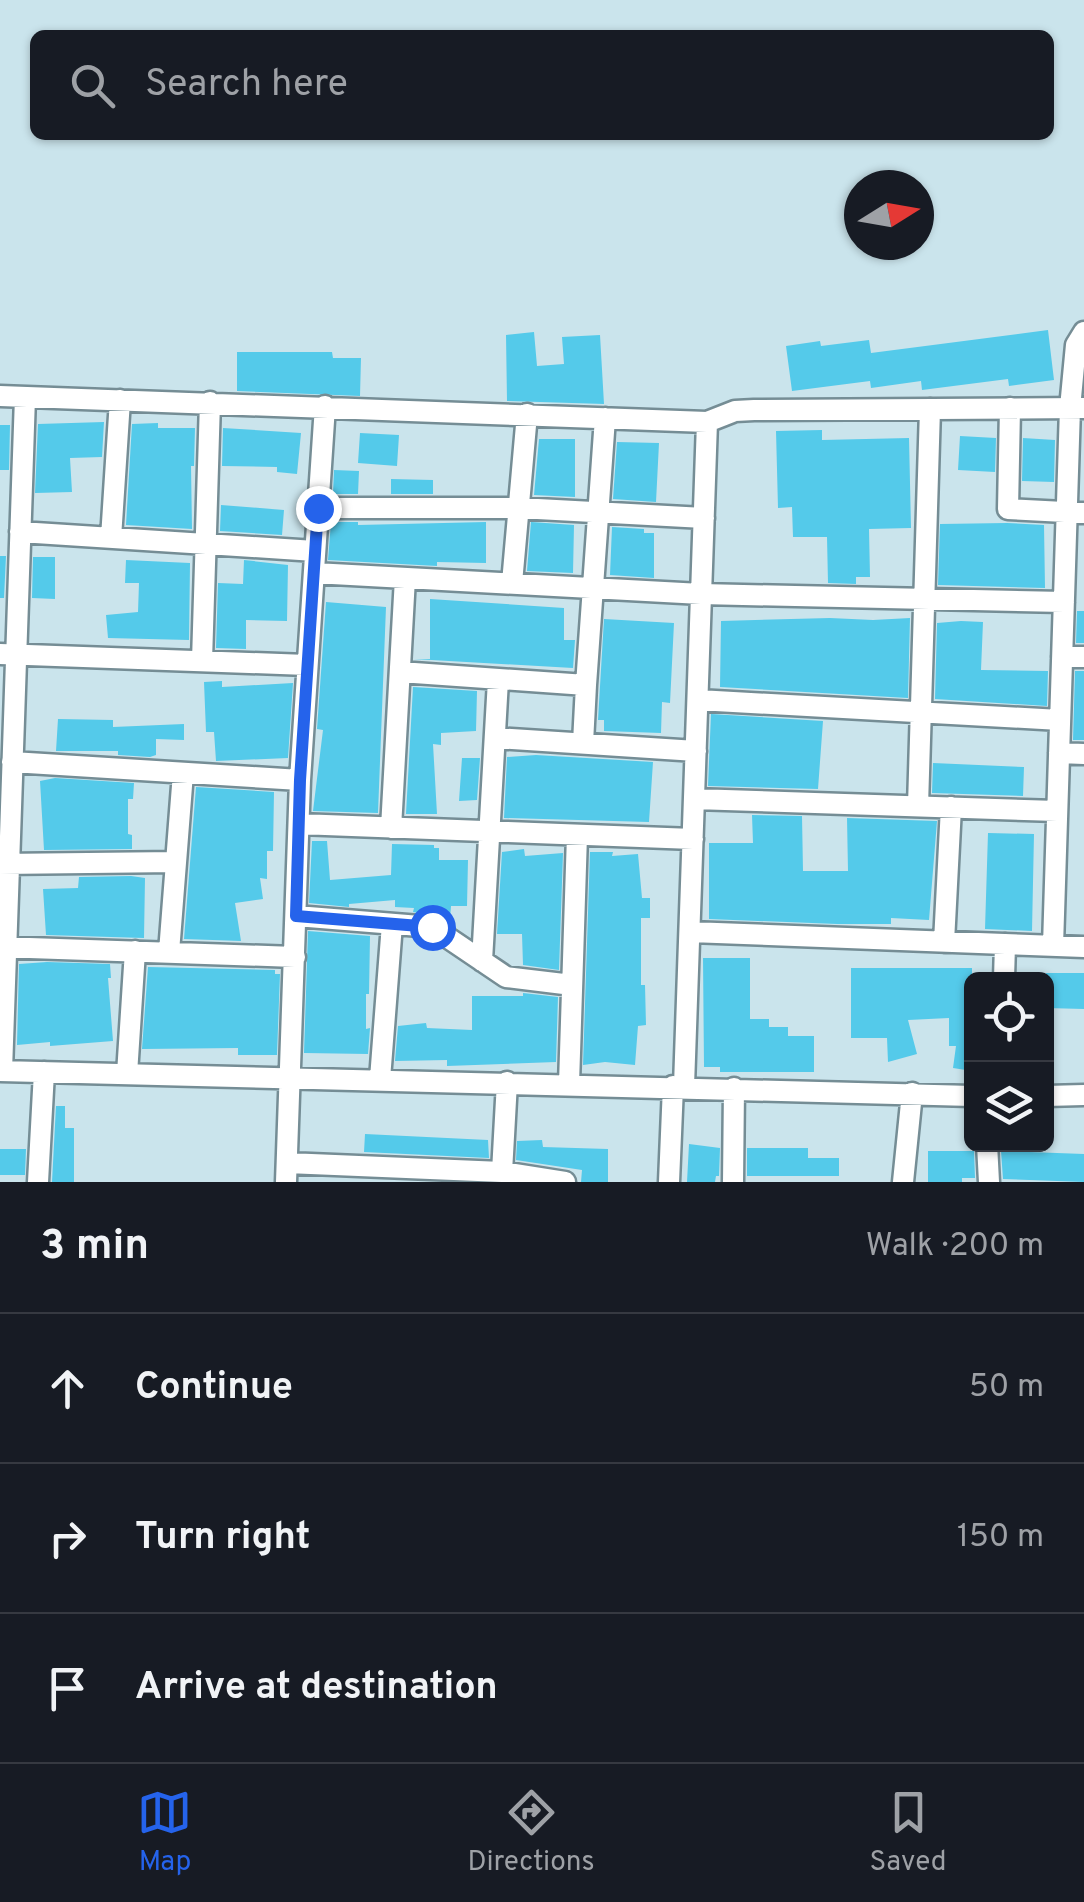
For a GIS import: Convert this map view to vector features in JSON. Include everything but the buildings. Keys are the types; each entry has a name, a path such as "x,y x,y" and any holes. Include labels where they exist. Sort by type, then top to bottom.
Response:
{"street":[{"path":"1053,946 1064,602 1076,513 1076,345 1084,332"},
{"path":"0,396 707,422 735,411 1077,408"},
{"path":"25,397 20,532 7,654 12,762 4,864 1,1071 964,1096"},
{"path":"111,538 120,400"},
{"path":"202,661 210,402"},
{"path":"325,406 300,780 286,1172 502,1172 565,1182"},
{"path":"1010,408 1008,509 1076,513"},
{"path":"918,806 924,712 930,409"},
{"path":"512,584 528,414"},
{"path":"583,743 605,418"},
{"path":"669,1182 690,932 707,422"},
{"path":"318,508 597,510 704,518"},
{"path":"20,532 315,551"},
{"path":"314,573 701,594 1064,602"},
{"path":"391,828 405,578"},
{"path":"7,654 308,664"},
{"path":"1062,657 1084,657"},
{"path":"400,672 586,685"},
{"path":"482,962 498,680"},
{"path":"698,700 1060,720"},
{"path":"495,738 696,751"},
{"path":"1059,752 1084,754"},
{"path":"12,762 300,780"},
{"path":"169,952 184,773"},
{"path":"694,798 1057,811"},
{"path":"944,942 951,807"},
{"path":"299,824 693,839"},
{"path":"569,1084 578,835"},
{"path":"4,864 176,862"},
{"path":"296,916 432,927 496,972 518,980 572,985"},
{"path":"380,1079 392,924"},
{"path":"690,932 1084,947"},
{"path":"1004,972 1005,944"},
{"path":"3,947 295,956"},
{"path":"127,1074 135,951"},
{"path":"38,1182 44,1072"},
{"path":"502,1172 507,1082"},
{"path":"733,1182 734,1088"},
{"path":"903,1182 912,1094"},
{"path":"1054,1096 1084,1094"},
{"path":"988,1152 989,1182"}],"route":[{"path":"318,508 300,780 296,916 432,927"}]}
